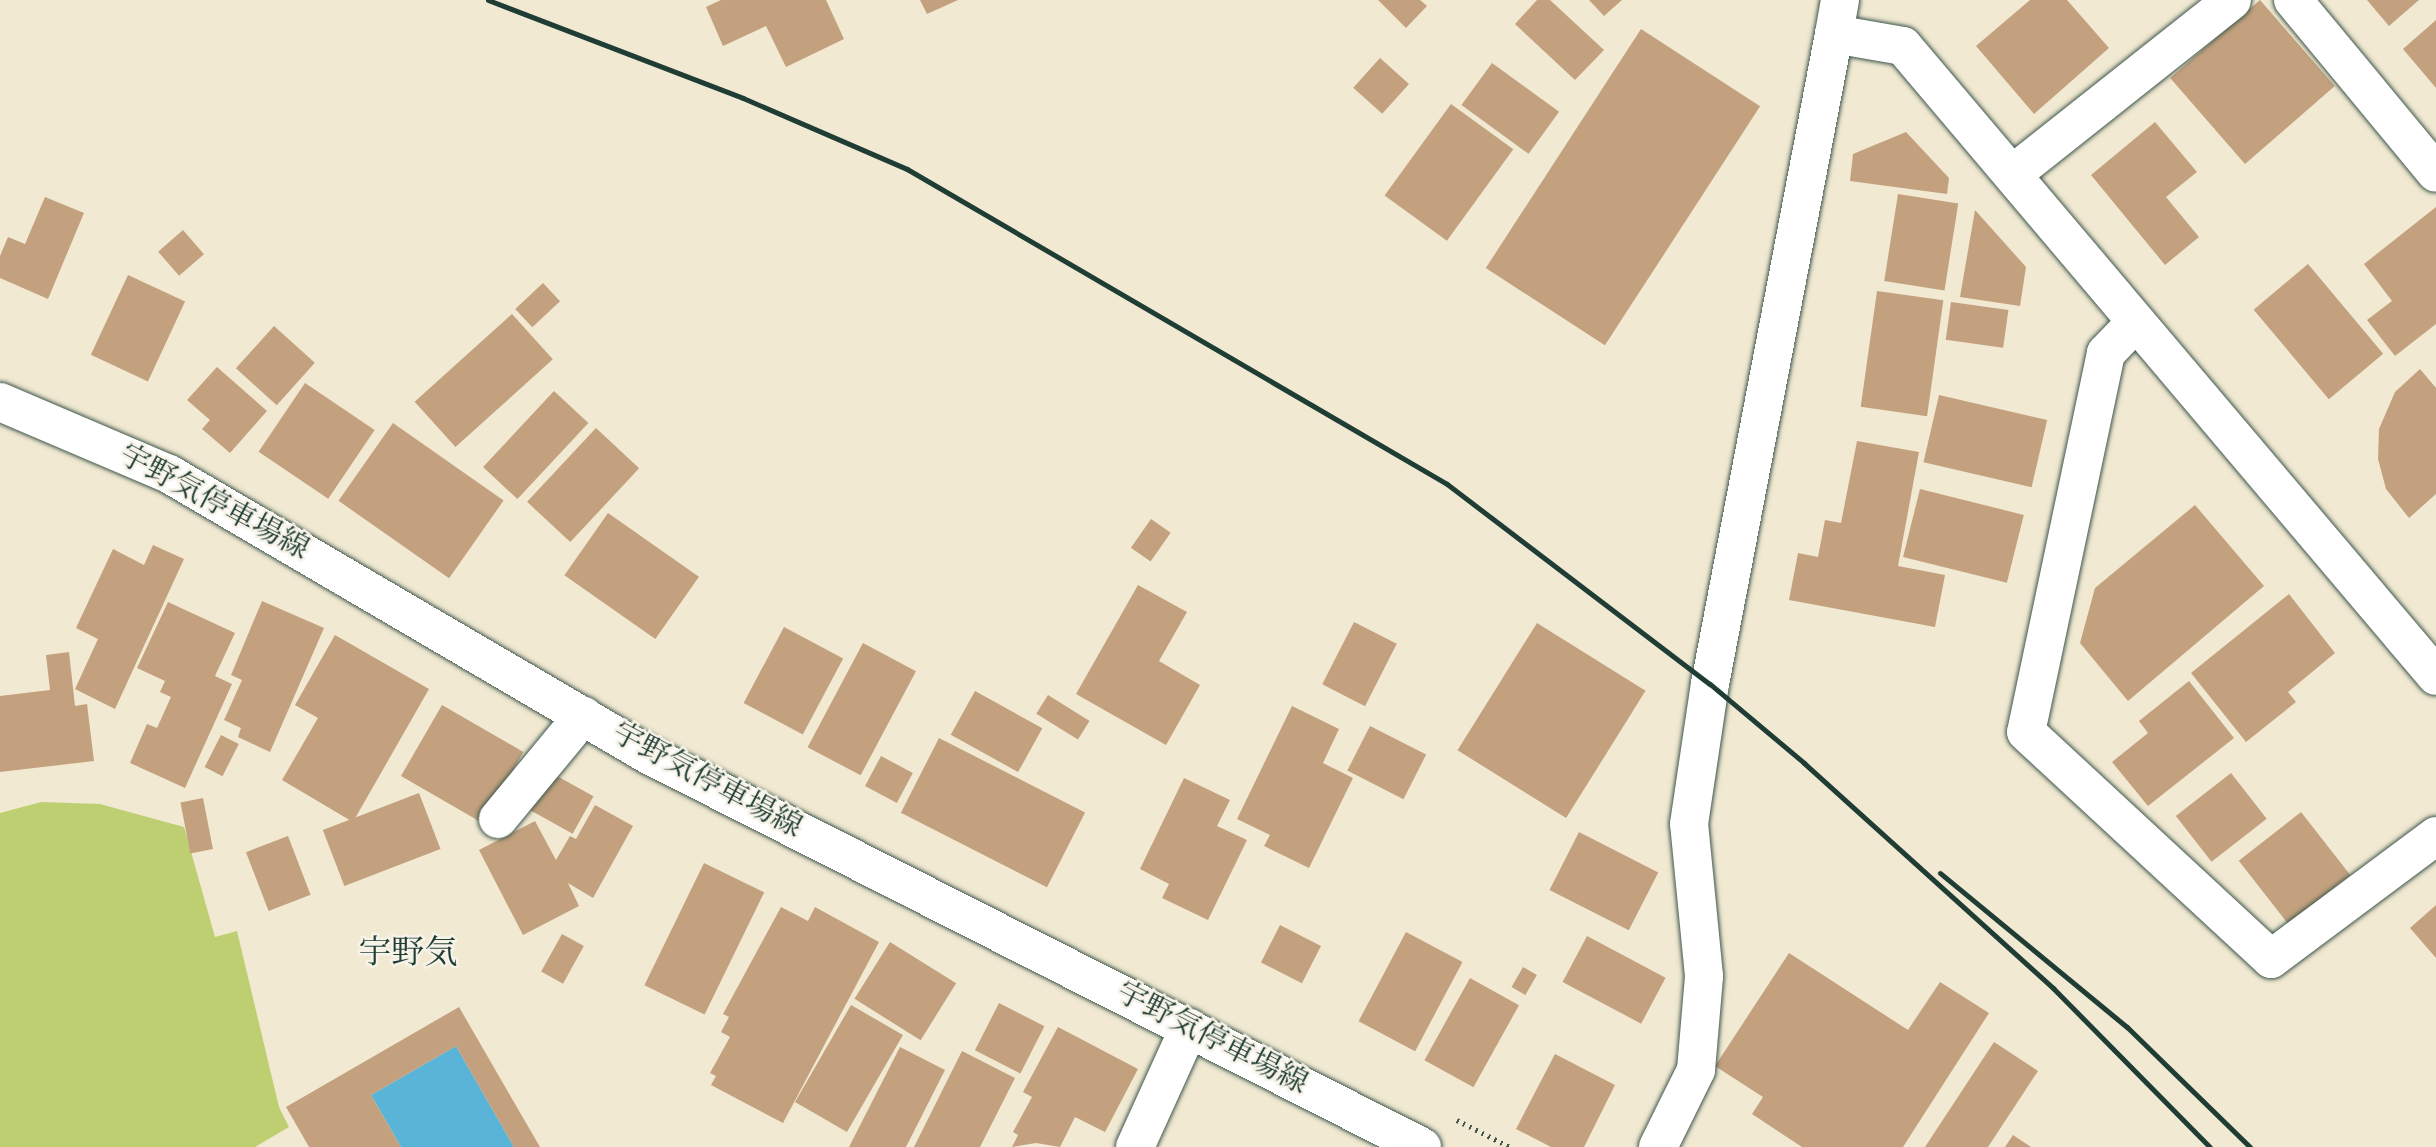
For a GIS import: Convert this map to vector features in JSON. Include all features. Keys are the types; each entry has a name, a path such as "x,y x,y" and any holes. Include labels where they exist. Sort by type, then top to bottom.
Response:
{"street":[{"path":"2014,173 2232,0"},
{"path":"2293,0 2436,173"},
{"path":"1658,1147 1696,1070 1704,976 1689,824 1710,684 1837,17 1903,46 2014,173 2135,323 2436,676"},
{"path":"2135,323 2106,353 2026,732 2271,958 2436,836"},
{"name":"宇野気停車場線","path":"0,402 169,474 647,754 1422,1147"},
{"path":"498,820 583,716"},
{"path":"1135,1147 1189,1028"}],"path":[{"path":"1448,1116 1510,1147"}],"green space":[{"path":"41,802 100,804 184,827 215,937 237,931 279,1107 289,1127 255,1147 0,1147 0,813"}],"water":[{"path":"456,1046 514,1147 401,1147 371,1095"}],"building":[{"path":"721,0 826,0 844,39 786,67 766,26 723,46 706,7"},
{"path":"920,0 958,0 927,14"},
{"path":"1378,0 1420,0 1427,6 1406,28"},
{"path":"1537,0 1550,0 1604,50 1575,80 1515,24"},
{"path":"1589,0 1622,0 1604,16"},
{"path":"2030,0 2067,0 2109,48 2034,114 1976,46"},
{"path":"2260,0 2335,86 2245,164 2170,78"},
{"path":"2367,0 2419,0 2389,26"},
{"path":"2436,20 2436,88 2403,49"},
{"path":"1641,29 1760,106 1605,345 1486,268"},
{"path":"1380,58 1409,84 1382,114 1353,88"},
{"path":"1492,63 1559,112 1529,154 1461,105"},
{"path":"1451,104 1513,149 1447,241 1385,195"},
{"path":"2155,122 2197,172 2166,197 2199,237 2165,265 2091,175"},
{"path":"1906,132 1949,178 1947,194 1850,181 1853,154"},
{"path":"1898,194 1958,204 1944,290 1884,281"},
{"path":"45,197 84,213 48,299 0,278 0,256 8,237 25,244"},
{"path":"2436,207 2436,324 2395,356 2367,320 2392,301 2364,264"},
{"path":"1975,210 2026,267 2020,306 1960,297"},
{"path":"183,230 204,254 179,276 158,252"},
{"path":"2308,264 2383,354 2329,399 2254,310"},
{"path":"128,275 185,302 148,381 91,355"},
{"path":"543,283 560,301 532,327 515,309"},
{"path":"1877,291 1943,300 1927,416 1861,407"},
{"path":"1951,302 2008,310 2003,348 1946,340"},
{"path":"512,314 553,359 455,447 415,402"},
{"path":"274,326 315,363 277,405 236,368"},
{"path":"217,367 267,411 230,453 202,429 210,420 187,400"},
{"path":"2420,369 2436,388 2436,494 2409,518 2386,489 2378,459 2379,429 2395,392"},
{"path":"305,383 375,430 328,499 259,452"},
{"path":"554,391 588,423 517,499 483,467"},
{"path":"1939,395 2047,420 2032,487 1923,462"},
{"path":"393,423 504,500 449,578 339,501"},
{"path":"596,428 639,468 570,542 527,502"},
{"path":"1857,441 1919,452 1898,566 1945,575 1935,627 1789,600 1798,553 1818,557 1825,520 1841,523"},
{"path":"1920,489 2024,515 2007,583 1903,557"},
{"path":"2195,505 2264,586 2128,701 2080,643 2095,588"},
{"path":"608,513 699,577 655,639 564,575"},
{"path":"1151,519 1171,533 1151,561 1131,548"},
{"path":"153,545 184,559 115,709 75,689 98,639 76,628 113,549 144,565"},
{"path":"1138,585 1187,612 1159,661 1200,685 1166,745 1076,694"},
{"path":"2289,594 2335,653 2288,692 2296,702 2246,742 2191,673"},
{"path":"262,601 324,628 270,752 238,737 241,728 224,720 242,680 231,675"},
{"path":"168,602 235,633 215,676 232,684 185,788 130,763 147,724 157,728 171,697 160,692 165,681 137,668"},
{"path":"1354,622 1397,644 1365,706 1322,684"},
{"path":"1537,623 1646,691 1566,818 1458,750"},
{"path":"784,627 843,658 803,734 744,703"},
{"path":"335,635 429,689 353,822 282,780 318,718 295,705"},
{"path":"863,643 916,671 861,775 808,747"},
{"path":"69,652 75,706 87,704 94,761 0,772 0,696 50,690 46,655"},
{"path":"2189,681 2234,738 2148,806 2112,762 2148,733 2139,721"},
{"path":"975,691 1042,728 1018,772 951,735"},
{"path":"1048,695 1090,721 1078,740 1036,714"},
{"path":"442,705 523,752 482,823 401,776"},
{"path":"1292,706 1339,729 1323,763 1353,778 1309,868 1264,846 1270,835 1237,819"},
{"path":"1370,726 1426,755 1403,799 1347,771"},
{"path":"221,735 239,744 222,776 205,767"},
{"path":"939,738 1085,812 1047,887 901,813"},
{"path":"881,756 913,773 897,803 865,786"},
{"path":"548,771 593,796 573,834 527,809"},
{"path":"2231,773 2267,819 2212,862 2176,816"},
{"path":"1184,778 1230,800 1217,826 1247,840 1208,920 1162,898 1169,884 1140,869"},
{"path":"419,793 441,849 344,886 323,830"},
{"path":"203,798 213,849 190,853 180,802"},
{"path":"595,805 633,826 593,898 568,883 579,906 523,935 479,850 535,821 556,860 570,836 576,839"},
{"path":"2301,812 2350,875 2288,924 2239,861"},
{"path":"1579,832 1658,872 1629,930 1549,890"},
{"path":"288,836 311,895 269,911 246,852"},
{"path":"704,863 764,892 705,1015 644,985"},
{"path":"2436,905 2436,958 2410,928"},
{"path":"781,907 808,921 815,907 879,942 783,1123 711,1085 716,1076 710,1073 730,1037 721,1032 729,1017 723,1014"},
{"path":"1280,925 1321,946 1302,983 1261,962"},
{"path":"1406,932 1463,962 1415,1051 1359,1021"},
{"path":"562,934 584,946 563,984 541,972"},
{"path":"1587,936 1666,978 1641,1024 1563,982"},
{"path":"890,942 956,983 921,1040 854,999"},
{"path":"1789,953 1908,1030 1940,982 1989,1013 1903,1147 1802,1147 1752,1114 1763,1097 1715,1066"},
{"path":"1523,967 1537,975 1525,995 1512,987"},
{"path":"1470,978 1519,1005 1473,1087 1424,1060"},
{"path":"999,1003 1044,1026 1020,1073 975,1050"},
{"path":"851,1005 903,1035 847,1132 795,1102"},
{"path":"459,1007 540,1147 514,1147 456,1046 371,1095 401,1147 309,1147 286,1107"},
{"path":"1058,1027 1138,1069 1105,1132 1075,1117 1060,1147 1036,1143 1012,1147 1018,1135 1013,1132 1032,1097 1023,1092"},
{"path":"1994,1042 2038,1071 1988,1147 1925,1147"},
{"path":"900,1047 945,1070 906,1147 849,1147"},
{"path":"962,1051 1015,1078 980,1147 914,1147"},
{"path":"1555,1054 1615,1085 1584,1147 1551,1147 1516,1129"},
{"path":"2013,1135 2031,1147 2005,1147"}],"railway":[{"path":"488,0 743,98 907,169 1447,484 1710,684 1804,763 2053,988 2210,1147"},
{"path":"1940,873 2127,1027 2250,1147"}],"district":[{"name":"宇野気","path":"408,956"}]}
